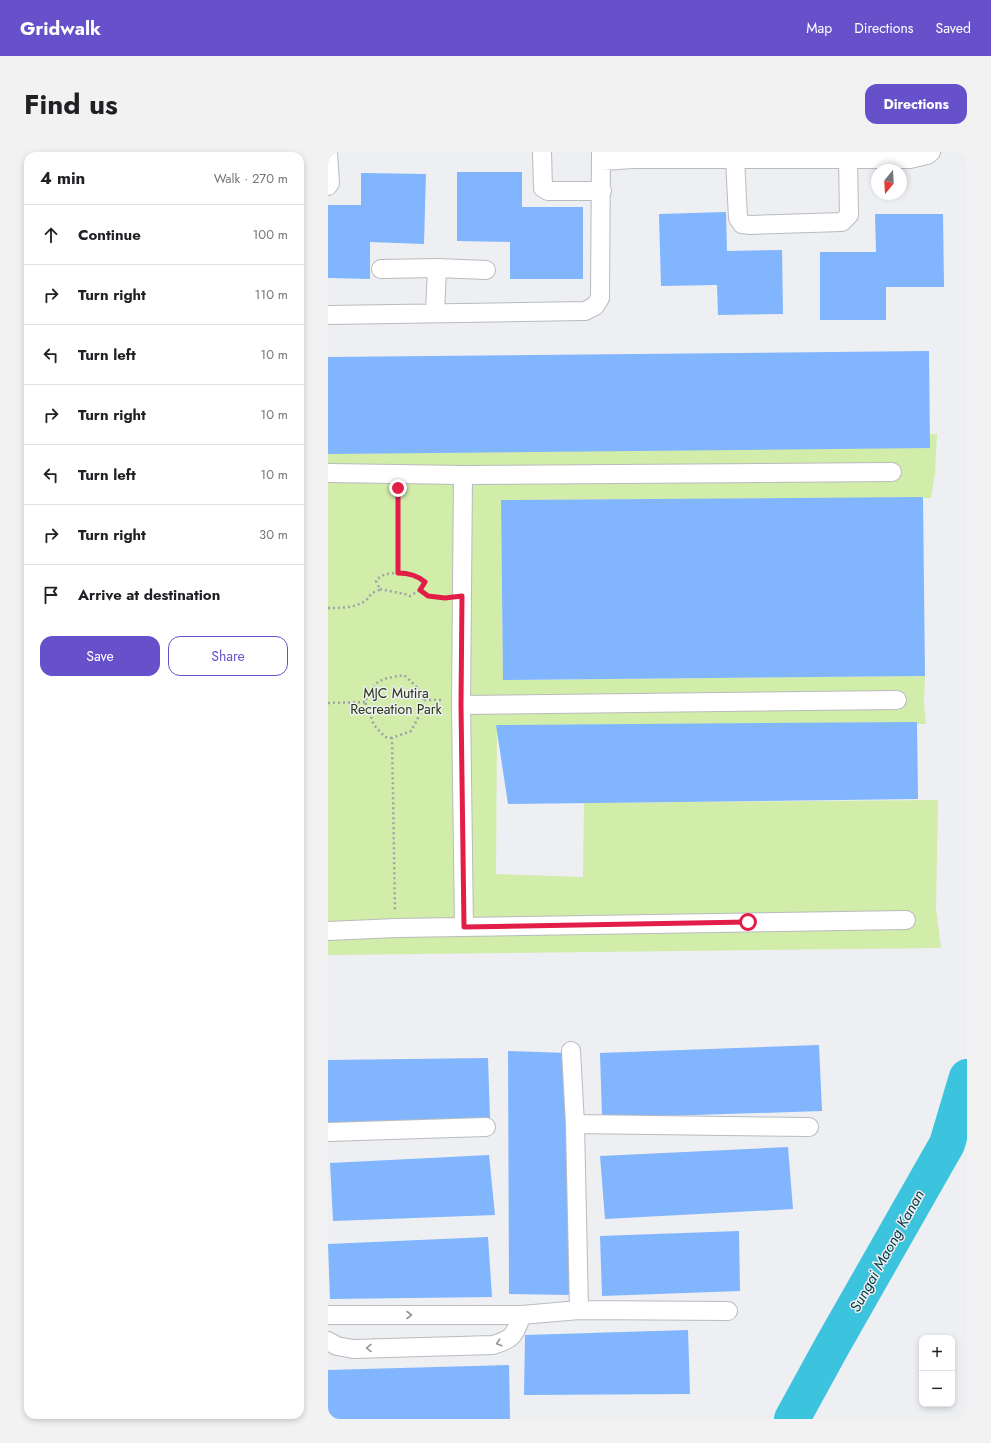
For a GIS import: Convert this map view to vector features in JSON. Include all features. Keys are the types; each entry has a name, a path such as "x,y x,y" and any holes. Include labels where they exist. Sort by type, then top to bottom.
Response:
{"street":[{"path":"328,152 330,183 328,186"},
{"path":"542,152 543,188 548,191 602,190"},
{"path":"328,315 585,310 595,306 600,298 602,157 633,156 735,159 848,159 870,156 927,155 931,152"},
{"path":"735,159 738,218 742,224 750,225 842,222 849,215 848,159"},
{"path":"435,313 437,268"},
{"path":"382,269 437,268 486,270"},
{"path":"328,473 463,475 892,472"},
{"path":"463,475 461,705 464,927"},
{"path":"461,705 897,700"},
{"path":"328,931 396,928 906,920"},
{"path":"571,1051 575,1124 579,1310"},
{"path":"575,1124 809,1127"},
{"path":"328,1132 486,1127"},
{"path":"328,1315 522,1315 579,1310 728,1311"},
{"path":"328,1341 337,1346 353,1349 493,1346 507,1341 514,1333 522,1315"}],"path":[{"path":"398,474 398,573"},
{"path":"328,608 342,608 358,605 367,600 372,593 380,589 410,596 420,590 425,582 420,578 407,573 389,573 379,577 376,581 380,589"},
{"path":"420,590 428,596 445,598 462,596"},
{"path":"404,675 419,689 424,700 419,716 411,731 392,738 385,737 374,726 366,702 376,682 404,675"},
{"path":"328,702 366,702"},
{"path":"392,738 396,928"}],"green space":[{"name":"MJC Mutira Recreation Park","path":"937,434 935,473 931,498 501,500 503,680 925,676 924,703 926,724 497,725 496,874 583,877 584,803 938,800 936,909 941,948 328,955 328,437"}],"building":[{"path":"457,172 522,172 522,207 583,207 583,279 510,279 510,242 457,241"},
{"path":"361,173 426,174 424,244 370,242 370,279 328,278 328,205 361,205"},
{"path":"726,212 727,251 782,250 783,314 718,315 717,285 661,286 659,214"},
{"path":"875,214 943,214 944,287 886,287 886,320 820,320 820,252 876,252"},
{"path":"929,351 930,448 328,454 328,357"},
{"path":"923,497 925,676 503,680 501,500"},
{"path":"917,722 918,799 508,804 496,725"},
{"path":"819,1045 822,1111 602,1118 600,1053"},
{"path":"508,1051 568,1053 570,1295 509,1294"},
{"path":"488,1058 490,1118 328,1124 328,1060"},
{"path":"788,1147 793,1209 605,1219 600,1156"},
{"path":"489,1155 495,1215 333,1221 330,1163"},
{"path":"739,1231 740,1291 602,1296 600,1236"},
{"path":"488,1237 492,1297 330,1299 328,1244"},
{"path":"688,1330 690,1394 524,1395 525,1335"},
{"path":"509,1365 510,1419 328,1419 328,1370"}],"waterway":[{"name":"Sungai Maong Kanan","path":"792,1419 947,1144 967,1077"}],"route":[{"path":"398,488 398,573 407,573 420,578 425,582 420,590 428,596 445,598 462,596 461,705 464,927 748,922"}]}
